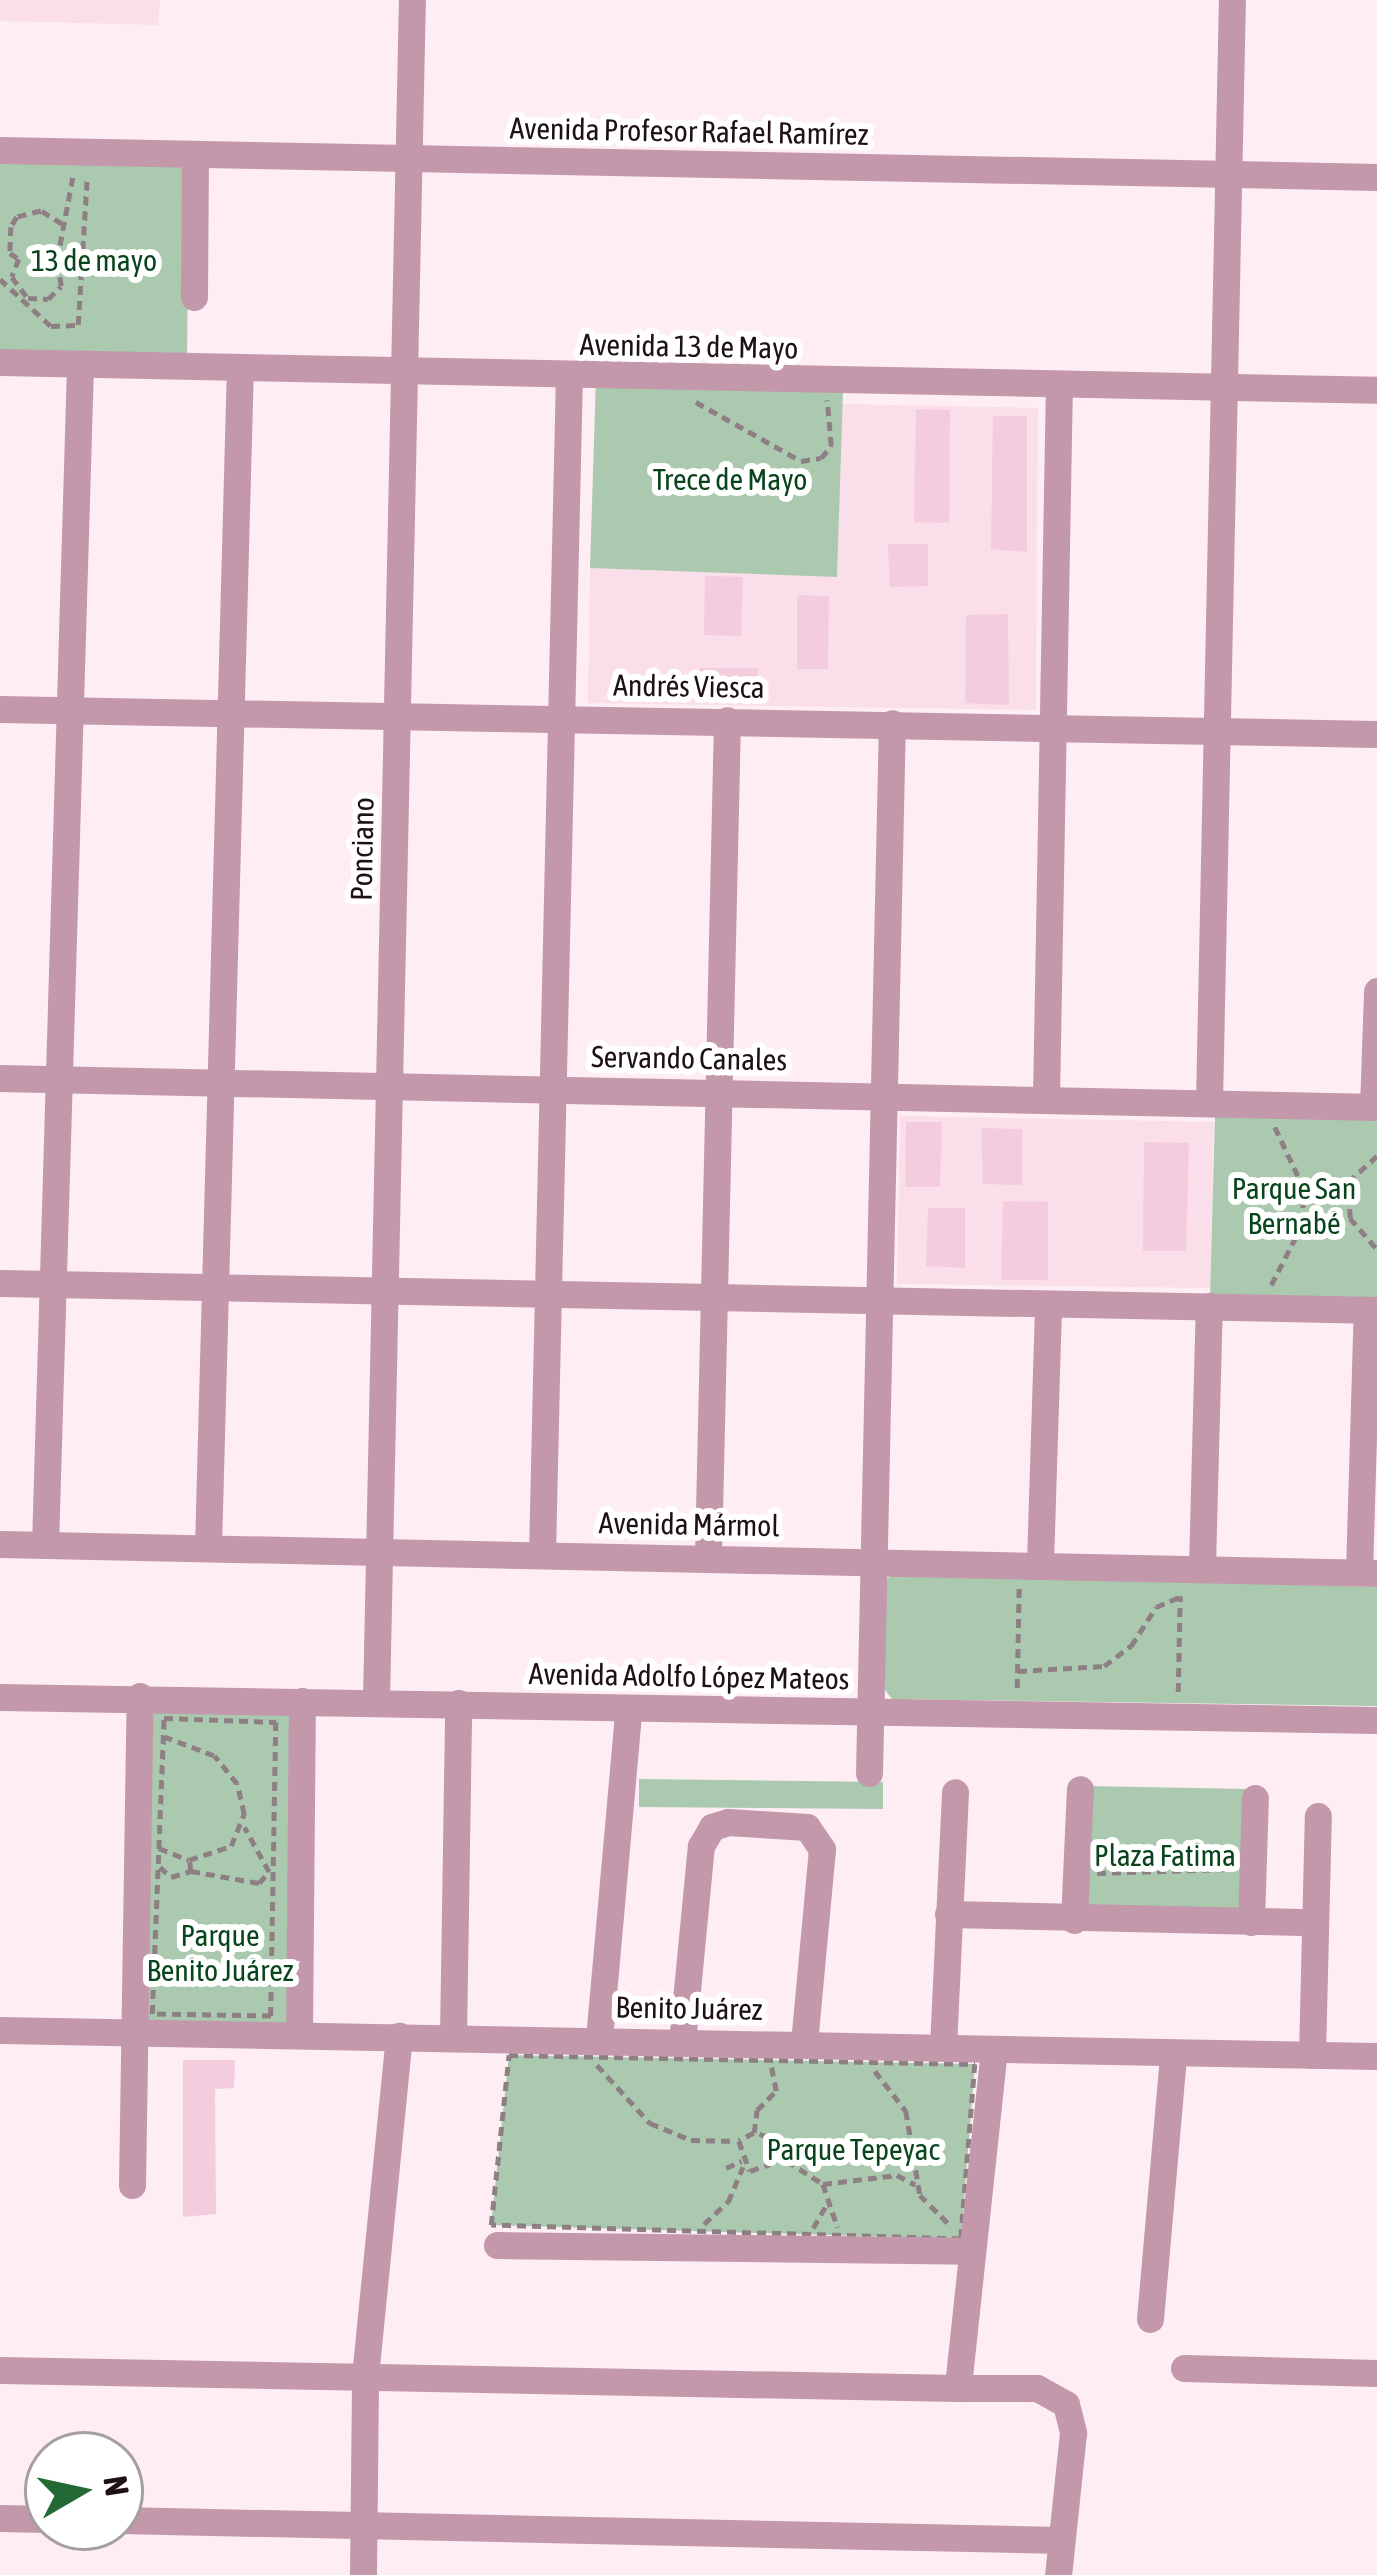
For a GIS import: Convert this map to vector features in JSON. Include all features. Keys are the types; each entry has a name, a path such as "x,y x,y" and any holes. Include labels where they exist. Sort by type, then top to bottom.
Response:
{"street":[{"name":"Ponciano","path":"376,1700 412,0"},
{"path":"1209,1103 1229,388 1232,0"},
{"name":"Avenida Profesor Rafael Ramírez","path":"0,150 1377,177"},
{"path":"194,298 195,156"},
{"name":"Avenida 13 de Mayo","path":"0,362 1377,390"},
{"path":"45,1545 62,1079 64,709 80,364"},
{"path":"208,1547 220,1290 240,368"},
{"path":"542,1554 557,1089 569,376"},
{"path":"1046,1098 1059,385"},
{"name":"Andrés Viesca","path":"0,709 398,712 1377,734"},
{"path":"708,1558 727,720"},
{"path":"869,1773 870,1561 892,724"},
{"path":"1375,1107 1377,991"},
{"name":"Servando Canales","path":"0,1078 1375,1107"},
{"path":"0,1283 1372,1310 1368,1572"},
{"path":"1030,1563 1048,1305"},
{"path":"1191,1566 1209,1306"},
{"name":"Avenida Mármol","path":"0,1544 1368,1572"},
{"path":"132,2185 140,1696"},
{"name":"Avenida Adolfo López Mateos","path":"0,1697 1377,1720"},
{"path":"298,2035 302,1701"},
{"path":"453,2038 458,1703"},
{"path":"594,2048 628,1711"},
{"path":"1074,1920 1080,1790"},
{"path":"943,2048 955,1792"},
{"path":"1250,1922 1255,1798"},
{"path":"1312,2055 1318,1816"},
{"path":"682,2042 701,1846 712,1827 728,1822 807,1827 824,1862 804,2043"},
{"path":"948,1914 1313,1922"},
{"name":"Benito Juárez","path":"0,2030 399,2036 594,2048 682,2042 804,2043 1377,2056"},
{"path":"363,2575 365,2376 399,2036"},
{"path":"958,2388 966,2245 994,2049"},
{"path":"1150,2319 1173,2054"},
{"path":"497,2245 966,2245"},
{"path":"1184,2368 1377,2373"},
{"path":"0,2370 1037,2388 1066,2404 1073,2433 1058,2575"},
{"path":"144,2520 1061,2540"}],"path":[{"path":"62,224 41,212 11,227 10,253 20,259 12,277 28,298 48,299 61,286 62,224 73,175"},
{"path":"0,279 51,326 78,325 91,176"},
{"path":"662,378 801,461 820,458 834,433 815,381"},
{"path":"1261,1307 1304,1221 1302,1184 1264,1104"},
{"path":"1302,1184 1348,1182 1377,1156"},
{"path":"1348,1182 1350,1218 1377,1249"},
{"path":"1304,1221 1350,1218"},
{"path":"1015,1712 1030,1563"},
{"path":"1177,1715 1180,1598 1191,1566"},
{"path":"1018,1671 1104,1666 1131,1646 1156,1607 1180,1598"},
{"path":"164,1718 276,1722 272,2016 152,2014 164,1737 164,1718"},
{"path":"158,1865 171,1877 191,1871 259,1883 268,1872 244,1827 237,1784 214,1756 164,1737"},
{"path":"159,1848 189,1860 231,1846 244,1827"},
{"path":"189,1860 191,1871"},
{"path":"1076,1874 1253,1869"},
{"path":"594,2048 650,2123 708,2147 754,2133 768,2137 773,2152 823,2184 897,2175 916,2185 966,2245"},
{"path":"594,2048 771,2060 976,2064 966,2245 843,2236 491,2225 509,2055 594,2048"},
{"path":"754,2133 758,2110 776,2092 771,2060"},
{"path":"864,2062 906,2110 916,2185"},
{"path":"700,2231 711,2210 728,2202 742,2164 739,2141"},
{"path":"725,2168 742,2164 763,2169 773,2152"},
{"path":"823,2184 825,2206 843,2236"},
{"path":"810,2235 825,2206"}],"shaded area":[{"path":"0,0 160,0 158,25 0,21"},
{"path":"840,404 1038,408 1036,710 588,703 590,568 837,576"},
{"path":"900,1116 1214,1122 1210,1288 897,1284"}],"green space":[{"name":"13 de mayo","path":"0,153 189,162 187,364 0,357"},
{"name":"Trece de Mayo","path":"596,377 843,391 837,577 590,568"},
{"name":"Parque San Bernabé","path":"1215,1116 1377,1119 1377,1300 1210,1296"},
{"path":"894,1572 1377,1587 1377,1706 892,1699 883,1687 884,1582"},
{"name":"Parque Benito Juárez","path":"151,1708 299,1711 299,2035 139,2027"},
{"path":"639,1779 883,1782 883,1809 639,1807"},
{"name":"Plaza Fatima","path":"1086,1786 1249,1789 1248,1908 1081,1918"},
{"name":"Parque Tepeyac","path":"509,2055 975,2064 961,2239 491,2225"}],"building":[{"path":"916,409 950,410 949,523 914,522"},
{"path":"993,416 1027,416 1027,552 991,549"},
{"path":"888,544 928,544 928,586 890,587"},
{"path":"705,576 743,577 741,636 704,635"},
{"path":"797,595 829,596 828,669 797,669"},
{"path":"1008,614 1009,705 965,703 966,615"},
{"path":"699,668 758,668 758,683 699,683"},
{"path":"906,1122 942,1122 940,1187 905,1187"},
{"path":"981,1128 1022,1129 1022,1185 983,1184"},
{"path":"1144,1142 1189,1143 1186,1251 1143,1251"},
{"path":"1003,1201 1048,1202 1048,1280 1001,1280"},
{"path":"928,1208 965,1208 965,1268 926,1266"},
{"path":"183,2060 235,2060 234,2088 215,2089 216,2214 183,2217"}]}
